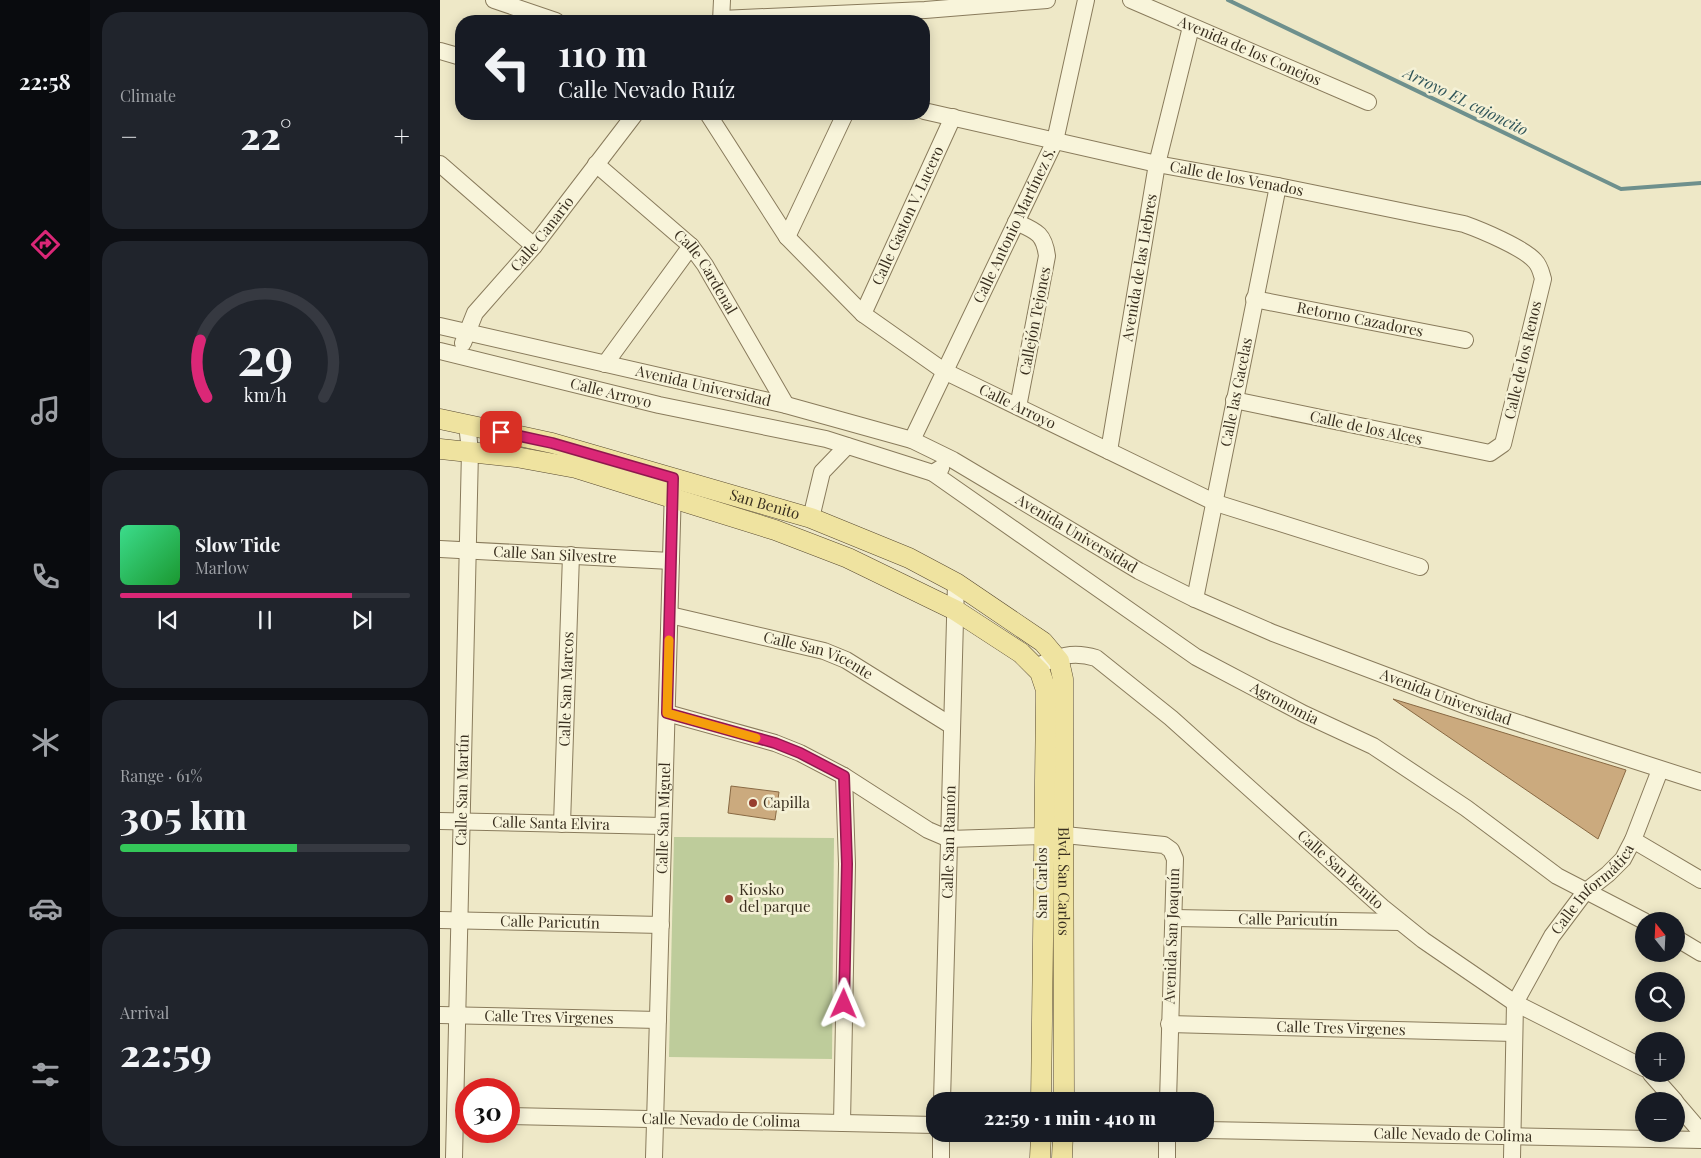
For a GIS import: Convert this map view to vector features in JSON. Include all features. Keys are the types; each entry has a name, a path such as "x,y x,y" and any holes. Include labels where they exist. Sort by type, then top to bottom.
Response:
{"main road":[{"name":"San Benito","path":"440,419 552,443 811,518 909,558 956,583 1029,631 1058,659"},
{"name":"San Benito","path":"440,450 470,452 561,465 775,530 848,558 955,610 1021,653 1036,667"},
{"name":"Blvd. San Carlos","path":"1058,659 1063,679 1065,835 1064,1092"},
{"name":"San Carlos","path":"1036,667 1044,680 1046,690 1041,1092"},
{"path":"1040,1158 1041,1142"},
{"path":"1062,1158 1063,1142"}],"street":[{"path":"494,0 538,15"},
{"path":"721,15 722,0"},
{"path":"823,15 925,10 1047,0"},
{"name":"Calle Antonio Martínez S.","path":"912,440 1055,141 1086,0"},
{"name":"Avenida de los Conejos","path":"1131,0 1368,102"},
{"name":"Avenida de las Liebres","path":"1109,451 1157,164 1191,26"},
{"path":"440,51 455,55"},
{"name":"Calle de los Venados","path":"930,112 1157,164 1278,186 1464,224 1486,232 1534,259 1540,268"},
{"name":"Calle Gaston V. Lucero","path":"863,314 953,117"},
{"name":"Calle Canario","path":"460,356 466,332 475,313 534,246 628,120"},
{"name":"Calle Arroyo","path":"712,120 787,237 863,314 944,371 1216,502 1420,567"},
{"path":"787,237 842,120"},
{"path":"440,164 534,246"},
{"name":"Calle Cardenal","path":"596,164 690,246 705,265 786,405"},
{"name":"Calle las Gacelas","path":"1195,599 1278,186"},
{"name":"Callejón Tejones","path":"1016,222 1033,229 1043,237 1047,256 1018,407"},
{"path":"605,364 690,246"},
{"name":"Calle de los Renos","path":"1498,450 1504,444 1543,279 1540,268"},
{"name":"Retorno Cazadores","path":"1254,298 1464,340"},
{"name":"Avenida Universidad","path":"440,326 786,405 912,440 953,460 1139,571 1195,599 1273,633 1472,708 1701,782"},
{"name":"Calle Arroyo","path":"440,352 659,405 808,435 933,473"},
{"name":"Calle de los Alces","path":"1234,400 1482,453 1498,450"},
{"name":"Calle San Martín","path":"454,1158 470,452 467,424"},
{"path":"811,518 822,472 847,446"},
{"path":"933,473 953,460"},
{"name":"Agronomia","path":"933,473 1196,657 1381,751 1466,808 1557,876 1635,917"},
{"name":"Calle San Miguel","path":"654,1158 673,478"},
{"name":"Calle San Silvestre","path":"440,549 671,561"},
{"name":"Calle San Marcos","path":"562,824 571,555"},
{"name":"Calle San Ramón","path":"942,1092 956,583"},
{"name":"Calle San Vicente","path":"670,615 824,651 846,660 952,726"},
{"name":"Calle San Benito","path":"1058,659 1077,654 1096,658 1171,718 1400,922 1515,1003 1635,1063"},
{"path":"1036,667 1058,659"},
{"path":"667,713 775,743 800,753 844,776 928,830 949,839 1043,836"},
{"name":"Calle Informática","path":"1515,1003 1542,951 1585,892 1608,874 1622,859 1633,840 1660,770"},
{"path":"842,1123 847,864 844,776"},
{"name":"Calle Santa Elvira","path":"440,821 664,826"},
{"name":"Avenida San Joaquín","path":"1065,835 1164,845 1171,850 1175,858 1168,1092"},
{"path":"1633,840 1701,880"},
{"name":"Calle Paricutín","path":"1174,918 1400,922"},
{"name":"Calle Paricutín","path":"440,920 661,925"},
{"path":"1685,943 1701,953"},
{"path":"1512,1158 1515,1003"},
{"name":"Calle Tres Virgenes","path":"440,1016 658,1020"},
{"name":"Calle Tres Virgenes","path":"1169,1024 1514,1033"},
{"path":"1658,1082 1667,1092"},
{"path":"1685,1113 1701,1132"},
{"name":"Calle Nevado de Colima","path":"520,1116 926,1125"},
{"name":"Calle Nevado de Colima","path":"1214,1130 1701,1140"},
{"path":"941,1142 941,1158"},
{"path":"1167,1142 1167,1158"}],"green space":[{"path":"674,837 834,838 832,1059 669,1057"}],"building":[{"path":"1393,699 1626,770 1598,839"},
{"name":"Capilla","path":"731,786 779,792 775,820 728,813"}],"waterway":[{"name":"Arroyo EL cajoncito","path":"1228,0 1621,189 1701,183"}],"slow traffic":[{"path":"669,640 667,713 756,738"}],"place":[{"name":"Capilla","path":"753,803"},
{"name":"Kiosko del parque","path":"729,899"}],"route":[{"path":"501,432 552,443 673,478 667,713 775,743 800,753 844,776 847,864 844,1004"}]}
